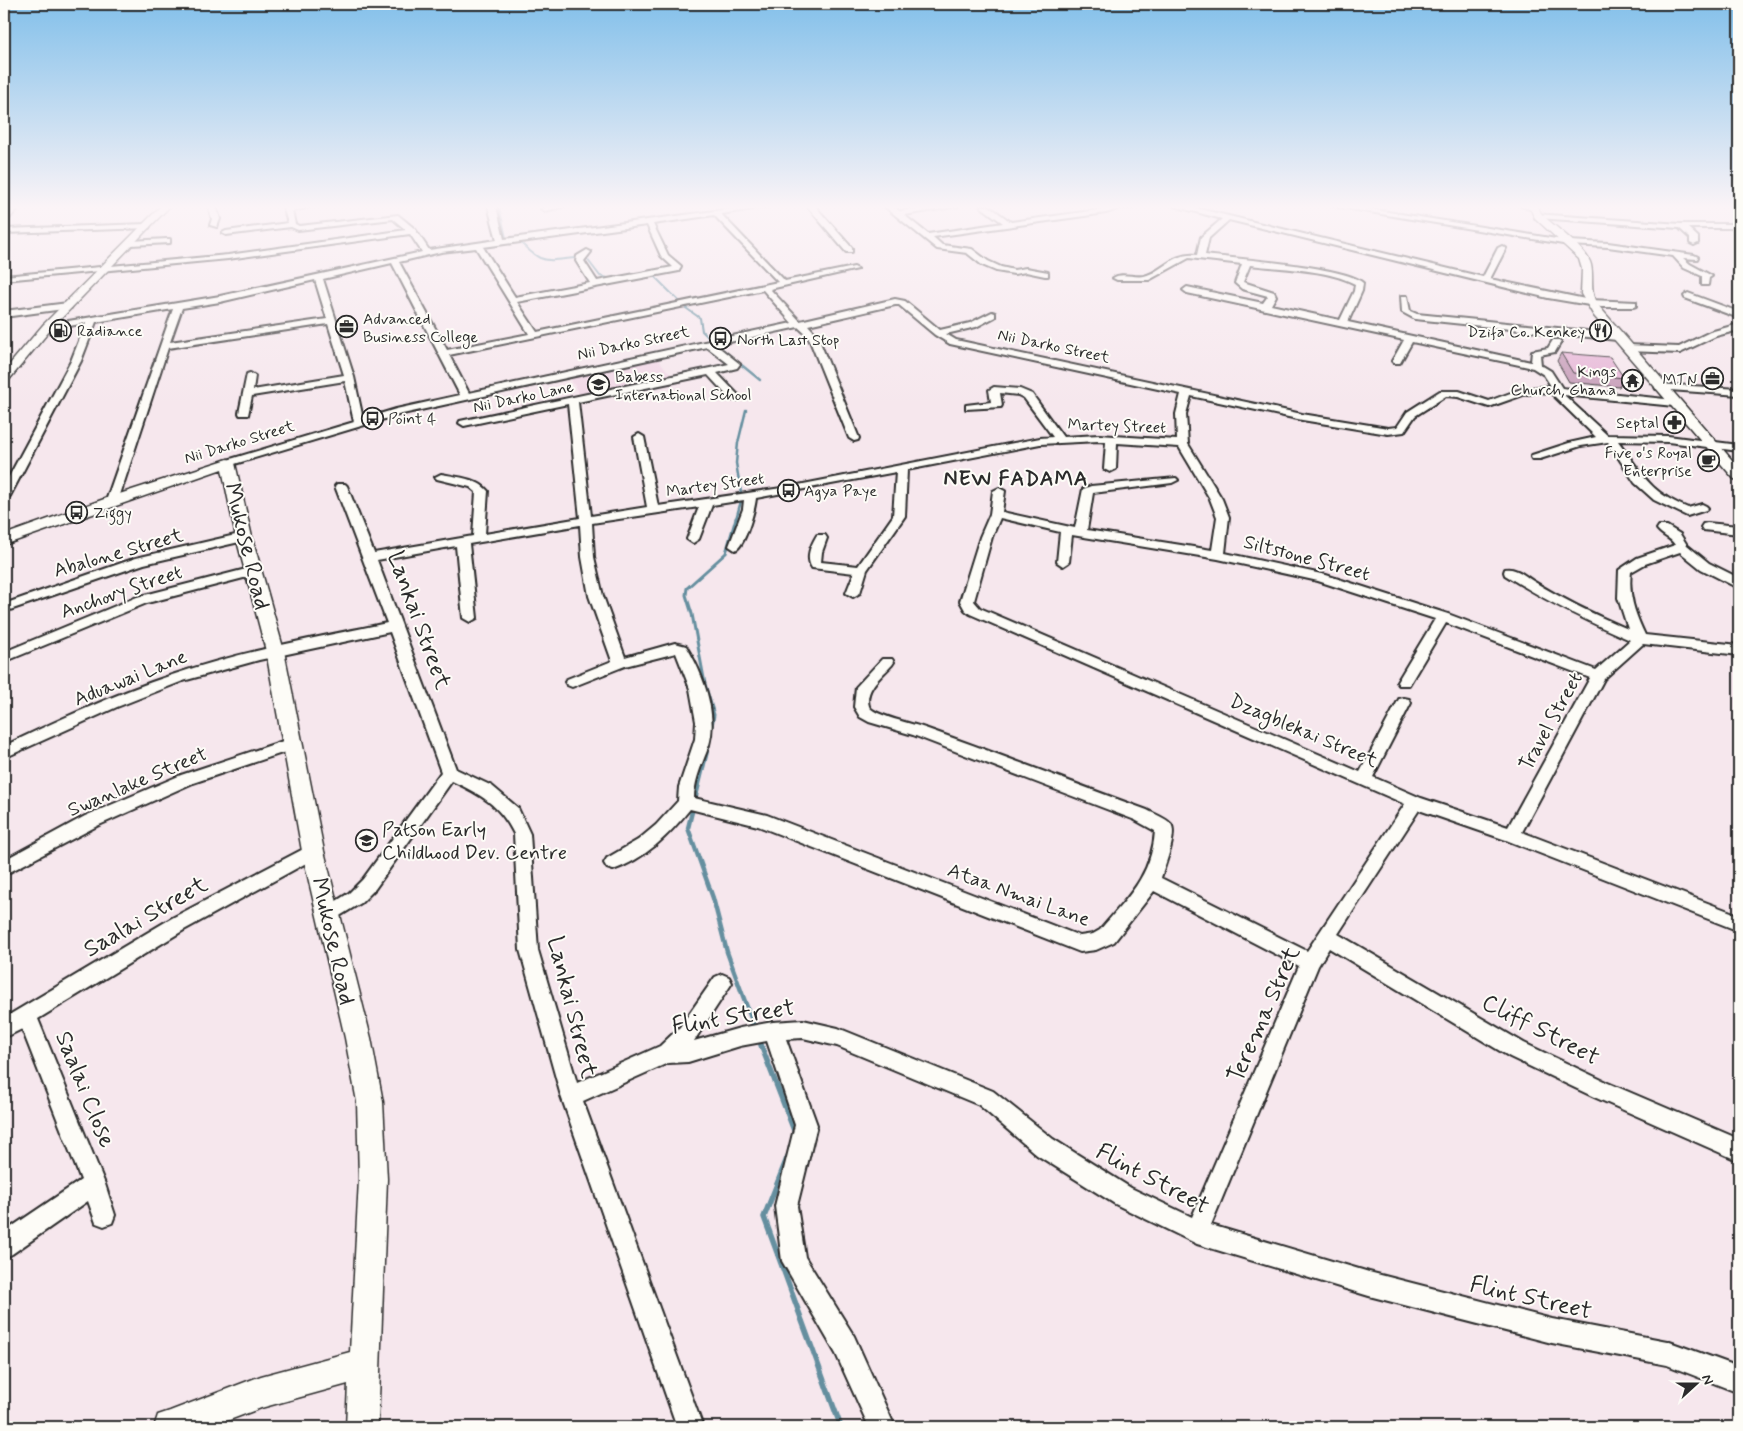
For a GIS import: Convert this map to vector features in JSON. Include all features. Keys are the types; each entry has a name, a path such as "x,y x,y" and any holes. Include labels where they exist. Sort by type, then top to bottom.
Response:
{"street":[{"path":"4,278 57,273"},
{"path":"4,378 47,327 100,273"},
{"path":"47,327 227,297 337,273"},
{"path":"401,273 466,396"},
{"path":"495,273 534,334"},
{"path":"588,273 595,284"},
{"path":"512,300 660,273"},
{"path":"774,273 784,283"},
{"path":"443,354 835,273"},
{"path":"1039,273 1045,274"},
{"path":"1117,278 1146,278 1155,273"},
{"path":"1244,273 1240,283 1245,287 1271,294 1272,296 1266,305"},
{"path":"1330,273 1358,281 1359,288 1343,322"},
{"path":"1455,273 1592,303 1620,306 1633,304"},
{"path":"1485,280 1489,273"},
{"path":"1588,273 1586,290 1592,303 1617,337 1739,476"},
{"path":"1701,273 1708,276 1705,278 1705,283"},
{"path":"318,277 349,378 360,422"},
{"path":"764,287 798,324 809,331 854,438"},
{"path":"1187,290 1266,305 1409,339 1536,366 1548,373 1555,390 1621,450 1643,486 1655,496 1687,512 1702,508"},
{"path":"1688,296 1739,315"},
{"path":"1404,298 1406,312 1415,316 1617,337"},
{"path":"4,314 72,302"},
{"name":"Nii Darko Street","path":"4,540 112,501 360,422 466,396 895,302 902,303 938,333 953,342 1302,417 1388,431 1400,430 1408,418 1435,397 1444,393 1459,394 1489,404 1531,390 1555,390"},
{"path":"112,501 178,306"},
{"path":"938,333 973,325 992,315"},
{"path":"4,496 76,361 92,320"},
{"path":"164,346 332,321"},
{"path":"1627,348 1680,350 1713,334 1739,327"},
{"path":"1397,361 1409,339"},
{"path":"1536,366 1535,353 1552,350 1556,342"},
{"name":"Nii Darko Lane","path":"464,424 734,366 735,364 709,344"},
{"path":"710,372 735,398"},
{"path":"244,413 250,376"},
{"path":"248,394 349,378"},
{"path":"1660,387 1739,392"},
{"path":"970,407 997,405 994,390 1020,392 1028,396 1060,440"},
{"path":"1555,390 1674,403"},
{"path":"1187,392 1180,414 1183,444 1216,499 1223,517 1218,555"},
{"path":"573,401 586,520 588,557 596,596 620,663"},
{"path":"639,437 653,509"},
{"path":"1536,457 1578,443 1608,439 1646,438 1739,448"},
{"path":"1110,469 1112,439"},
{"name":"Martey Street","path":"370,558 653,509 751,496 1018,444 1060,440 1112,439 1183,444"},
{"name":"Mukose Road","path":"228,463 244,537 275,651 313,851 358,1038 370,1102 373,1179 362,1427"},
{"path":"853,593 861,570 898,516 902,467"},
{"path":"441,477 474,485 482,491 479,538"},
{"path":"1081,531 1087,491 1172,480"},
{"name":"Lankai Street","path":"340,486 396,626 449,773 486,790 512,813 522,834 529,950 571,1096 690,1427"},
{"name":"Dzagblekai Street","path":"999,491 996,514 980,556 968,601 970,608 1415,802 1512,835 1739,923"},
{"path":"735,546 749,509 751,496"},
{"path":"693,539 707,502"},
{"name":"Siltstone Street","path":"996,514 1066,530 1218,555 1321,578 1443,618 1598,676"},
{"path":"1707,527 1739,530"},
{"path":"1063,562 1066,530"},
{"path":"1663,530 1676,537 1682,547 1704,566 1739,582"},
{"name":"Abalone Street","path":"4,608 124,566 244,537"},
{"path":"821,538 815,555 814,562 816,565 861,570"},
{"path":"462,541 470,618"},
{"path":"1640,639 1626,610 1623,581 1625,570 1641,561 1682,547"},
{"name":"Anchovy Street","path":"4,657 142,600 254,571"},
{"path":"1510,572 1551,598 1582,614 1640,639 1739,650"},
{"path":"1404,682 1443,618"},
{"name":"Aduawai Lane","path":"4,752 138,692 201,670 275,651 396,626"},
{"name":"Travel Street","path":"1512,835 1598,676 1640,639"},
{"path":"572,682 620,663 675,648 681,649 684,655 700,699 704,731 686,792 688,803 660,833 630,857 613,863"},
{"name":"Ataa Nmai Lane","path":"688,803 708,806 761,820 1080,944 1096,942 1107,936 1151,881 1163,844 1164,828 1141,815 918,731 874,718 865,713 861,708 863,687 887,662"},
{"path":"1364,780 1404,703"},
{"name":"Swanlake Street","path":"4,868 91,821 187,780 292,744"},
{"path":"328,915 355,898 369,884 449,773"},
{"name":"Terema Stret","path":"1197,1232 1310,962 1415,802"},
{"name":"Saalai Street","path":"4,1029 178,924 313,851"},
{"path":"1151,881 1310,962"},
{"name":"Cliff Street","path":"1327,937 1517,1050 1601,1090 1739,1150"},
{"path":"667,1053 688,1034 722,984"},
{"name":"Saalai Close","path":"26,1015 94,1184 104,1215"},
{"name":"Flint Street","path":"571,1096 667,1053 688,1052 740,1038 802,1029 838,1036 986,1098 1045,1147 1123,1196 1197,1232 1369,1284 1552,1331 1667,1353 1739,1380"},
{"path":"774,1032 806,1125 786,1206 794,1261 845,1345 882,1427"},
{"path":"4,1246 94,1184"},
{"path":"170,1427 261,1392 366,1363"}],"shaded area":[{"name":"Babess International School","path":"656,357 671,375 580,395 568,375"}],"building":[{"path":"1561,353 1610,357 1624,378 1573,373"}],"waterway":[{"path":"598,273 600,276 612,279"},
{"path":"651,273 679,301"},
{"path":"683,306 700,318 702,331 711,340"},
{"path":"717,345 760,380"},
{"path":"741,493 736,463 738,443 746,410"},
{"path":"736,519 741,501"},
{"path":"708,749 714,715 705,684 692,614 686,595 687,588 726,553 736,518"},
{"path":"708,747 688,828 713,898 727,952 755,1029"},
{"path":"759,1039 762,1046"},
{"path":"761,1045 795,1133"},
{"path":"788,1156 764,1217 841,1427"}],"place":[{"name":"Advanced Business College","path":"347,327"},
{"name":"Radiance","path":"61,330"},
{"name":"Dzifa Co. Kenkey","path":"1601,331"},
{"name":"North Last Stop","path":"721,339"},
{"name":"MTN","path":"1713,379"},
{"name":"Kings Church, Ghana","path":"1632,380"},
{"name":"Babess International School","path":"599,385"},
{"name":"Point 4","path":"372,418"},
{"name":"Septal","path":"1675,422"},
{"name":"Five o's Royal Enterprise","path":"1708,461"},
{"name":"Agya Paye","path":"788,490"},
{"name":"Ziggy","path":"77,512"},
{"name":"Patson Early Childhood Dev. Centre","path":"366,841"}],"district":[{"name":"NEW FADAMA","path":"1016,478"}]}
